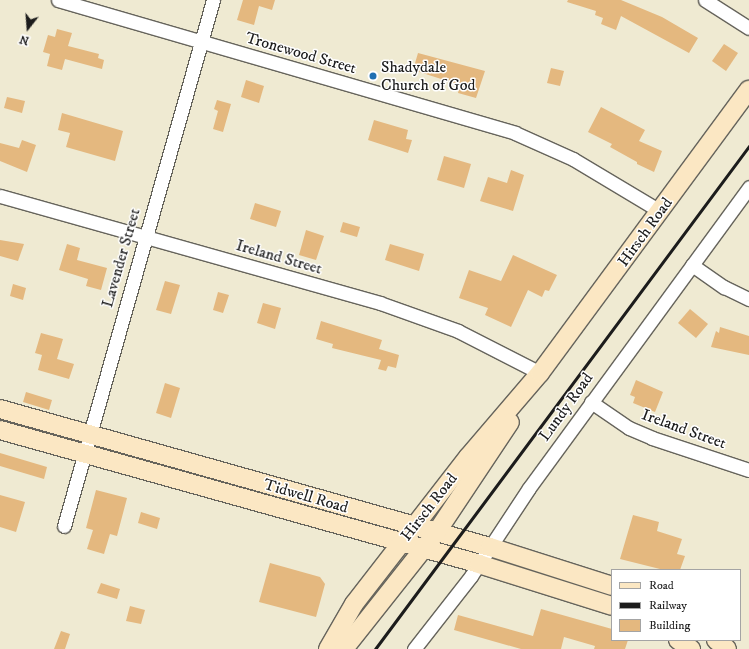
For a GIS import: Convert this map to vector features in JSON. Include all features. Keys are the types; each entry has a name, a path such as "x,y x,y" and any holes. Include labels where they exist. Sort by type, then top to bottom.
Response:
{"main road":[{"name":"Hirsch Road","path":"328,649 354,604 468,457 540,373 749,90"},
{"name":"Hirsch Road","path":"344,649 436,533 483,465 540,373"},
{"name":"Tidwell Road","path":"0,409 414,527 490,547 611,586"},
{"name":"Tidwell Road","path":"0,430 479,564 611,606"},
{"path":"217,491 222,472"},
{"path":"679,641 691,649"},
{"path":"717,641 727,649"}],"street":[{"name":"Tronewood Street","path":"58,0 515,133 573,158 660,211"},
{"name":"Lavender Street","path":"64,526 88,433 146,238 213,0"},
{"path":"705,0 749,28"},
{"name":"Lundy Road","path":"414,649 479,564 591,402 749,187"},
{"name":"Ireland Street","path":"0,196 380,303 458,331 540,373"},
{"path":"692,265 724,287 749,299"},
{"name":"Ireland Street","path":"591,402 629,428 652,438 749,470"}],"building":[{"path":"243,0 275,0 272,10 259,6 254,25 237,20"},
{"path":"568,0 621,0 662,17 698,38 689,53 621,16 616,30 601,24 603,18 595,15 596,11 567,2"},
{"path":"57,29 72,33 68,46 99,54 98,58 104,60 102,69 65,59 62,70 47,66 50,54 43,52 48,35 55,37"},
{"path":"724,44 738,53 726,71 712,61"},
{"path":"418,53 485,71 476,98 458,93 460,85 413,70"},
{"path":"551,68 564,71 560,86 547,83"},
{"path":"246,80 264,86 259,103 241,97"},
{"path":"7,97 25,101 22,113 4,108"},
{"path":"217,100 231,104 223,132 213,129 218,111 214,109"},
{"path":"601,107 645,130 639,141 662,151 654,172 637,164 637,162 610,147 612,144 588,132"},
{"path":"62,113 123,131 115,161 66,147 70,133 58,130"},
{"path":"374,120 408,130 406,139 412,140 408,153 368,140"},
{"path":"22,140 36,145 27,172 0,161 0,143 19,148"},
{"path":"444,156 471,164 464,188 437,180"},
{"path":"511,170 524,175 513,211 480,201 488,177 507,183"},
{"path":"255,203 281,211 276,227 250,219"},
{"path":"343,222 360,227 357,237 340,232"},
{"path":"306,230 324,236 316,260 299,255"},
{"path":"0,240 24,244 18,261 0,256"},
{"path":"67,244 80,248 77,260 107,268 101,290 86,286 88,279 59,270"},
{"path":"390,244 424,254 419,271 385,260"},
{"path":"513,255 557,275 549,291 545,290 542,297 528,290 511,327 485,315 488,308 459,298 469,270 501,281"},
{"path":"165,281 180,285 171,314 156,310"},
{"path":"13,284 26,288 23,300 10,296"},
{"path":"218,292 229,295 223,313 213,310"},
{"path":"263,303 281,308 275,329 257,323"},
{"path":"690,309 708,324 696,338 678,323"},
{"path":"321,321 382,340 379,349 399,355 396,368 388,366 386,371 378,369 381,360 332,348 333,344 316,339"},
{"path":"720,327 749,336 749,355 711,347 716,331 719,333"},
{"path":"41,333 63,339 57,359 74,364 69,379 38,370 42,355 35,353"},
{"path":"636,380 663,392 655,412 633,403 635,397 630,395"},
{"path":"165,383 180,388 171,418 156,413"},
{"path":"26,392 52,400 49,410 23,402"},
{"path":"0,453 47,467 44,479 0,466"},
{"path":"96,490 127,498 117,536 110,534 104,554 87,549 93,530 86,528"},
{"path":"0,495 25,502 16,532 0,527"},
{"path":"141,512 160,518 157,529 138,523"},
{"path":"633,515 659,522 657,531 682,539 677,554 685,556 680,569 660,569 620,559"},
{"path":"270,563 320,577 325,584 316,617 259,602"},
{"path":"101,583 120,589 117,599 97,593"},
{"path":"130,606 145,610 141,624 126,621"},
{"path":"541,609 611,629 611,641 628,641 625,649 594,649 595,646 564,637 561,649 521,649 454,630 458,615 533,636"},
{"path":"61,631 70,634 65,649 54,649"}],"railway":[{"path":"375,649 749,146"}],"place":[{"name":"Shadydale Church of God","path":"373,76"}]}
